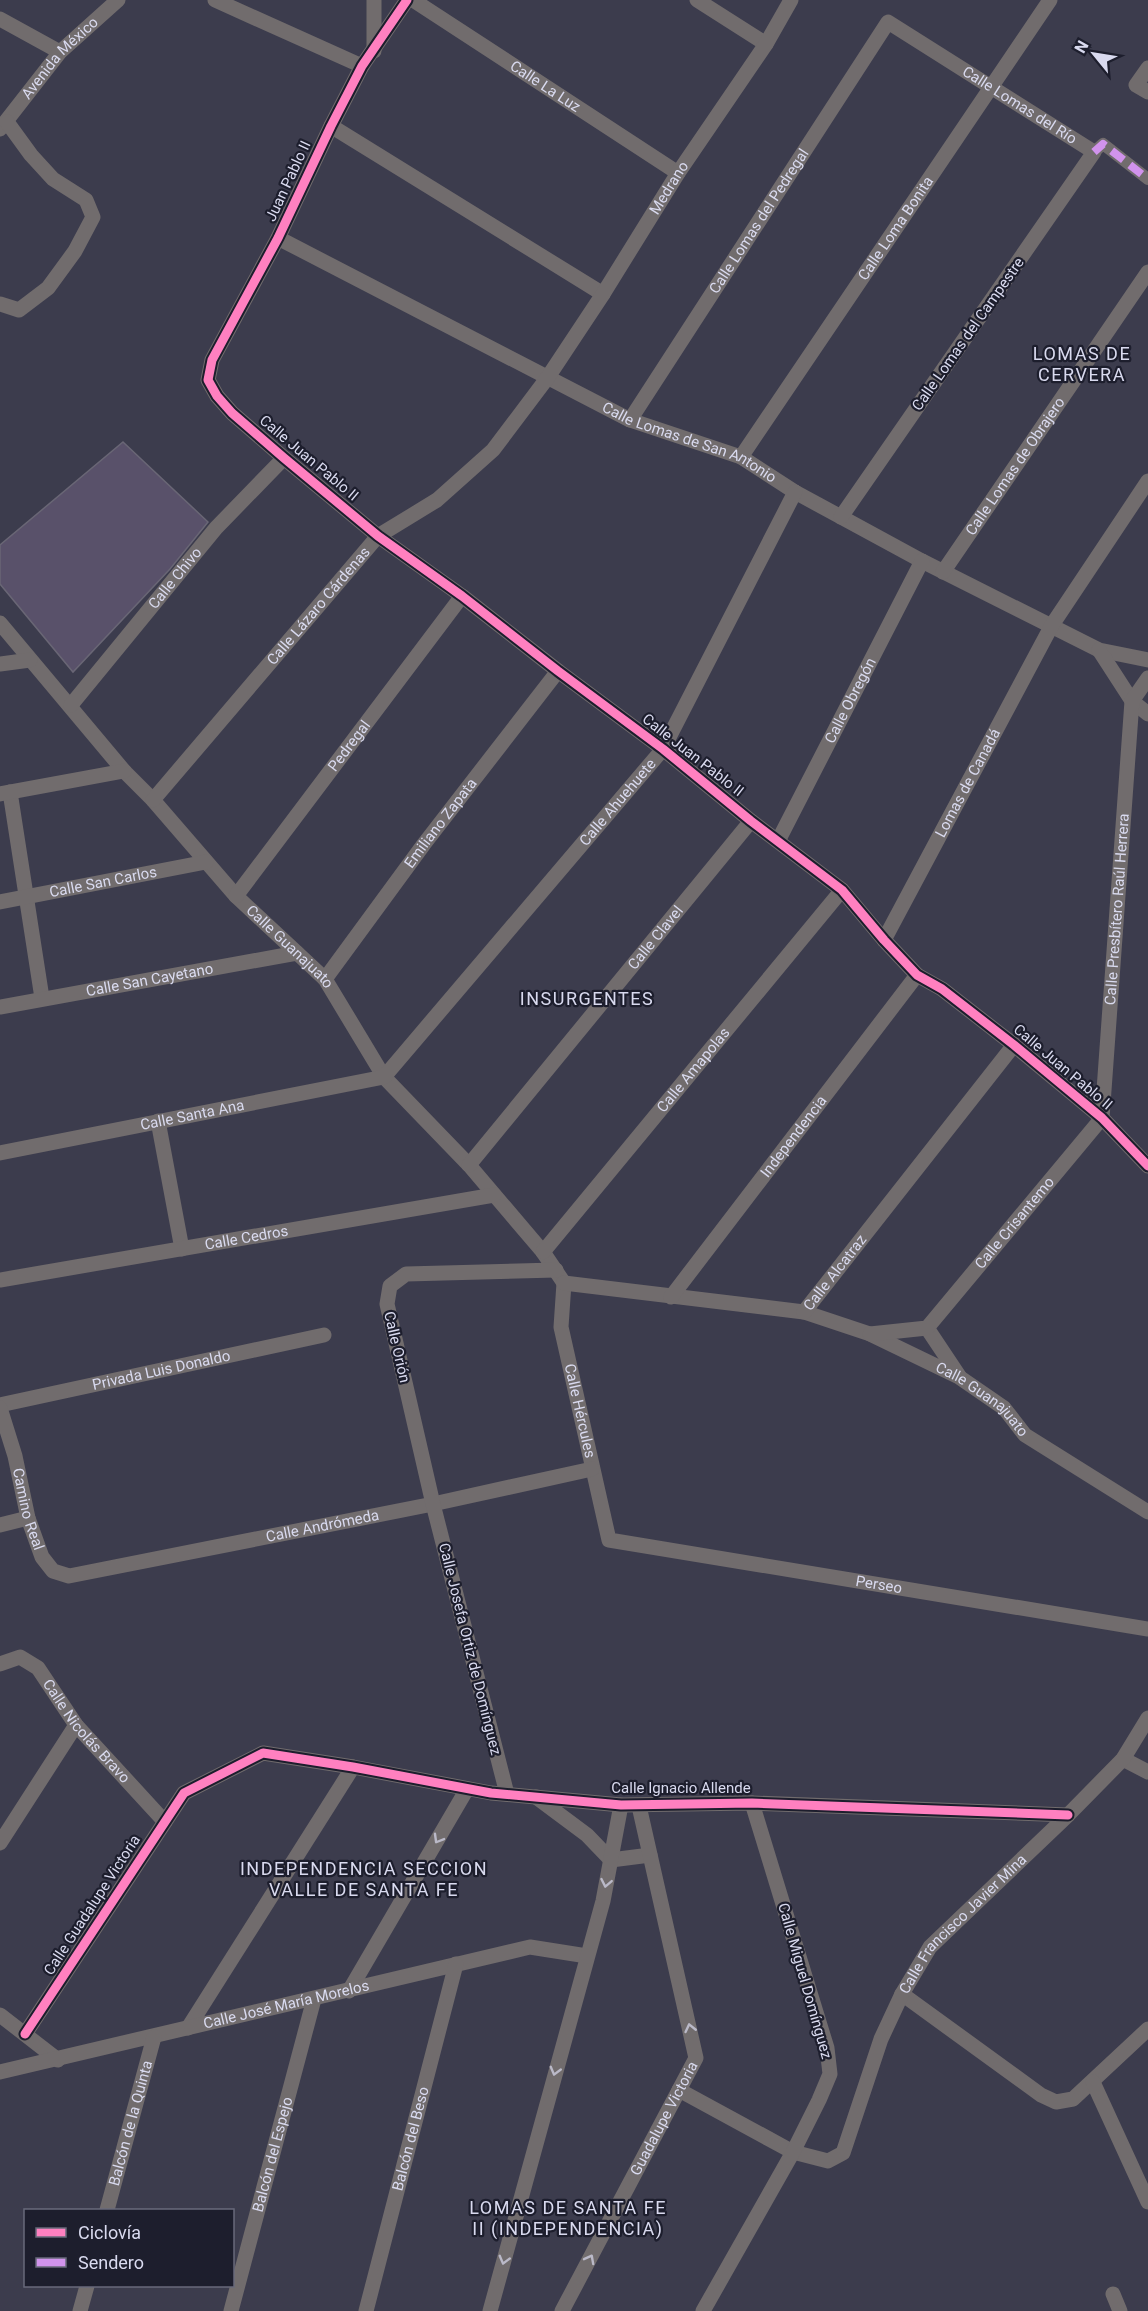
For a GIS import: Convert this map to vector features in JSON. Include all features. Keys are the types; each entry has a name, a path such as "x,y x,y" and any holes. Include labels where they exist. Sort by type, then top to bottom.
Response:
{"street":[{"name":"Avenida México","path":"3,126 60,52 118,0"},
{"path":"215,0 251,7 362,66"},
{"path":"374,0 374,51"},
{"name":"Juan Pablo II","path":"208,380 212,360 278,238 362,66 407,0"},
{"name":"Calle La Luz","path":"412,0 678,173"},
{"path":"697,0 766,44"},
{"name":"Medrano","path":"548,377 678,173 766,44 791,0"},
{"name":"Calle Loma Bonita","path":"741,458 1050,0"},
{"path":"0,20 60,52"},
{"name":"Calle Lomas del Río","path":"888,22 1094,152 1103,144 1148,178"},
{"name":"Calle Lomas del Pedregal","path":"630,420 888,22"},
{"path":"1142,88 1148,68"},
{"path":"0,304 19,310 48,288 75,250 93,217 86,200 53,179 3,126"},
{"path":"331,126 603,294"},
{"name":"Calle Lomas del Campestre","path":"841,517 1094,152"},
{"name":"Calle Lomas de San Antonio","path":"278,238 630,420 741,458 795,492 922,561 1099,650 1148,660"},
{"name":"Calle Lomas de Obrajero","path":"943,572 1148,272"},
{"name":"Calle Lázaro Cárdenas","path":"153,800 378,536 437,500 493,450 548,377"},
{"name":"Calle Juan Pablo II","path":"208,380 217,396 232,413 378,536 462,596 663,749 751,821 842,890 917,975 942,990 1014,1045 1102,1118 1148,1166"},
{"name":"Calle Chivo","path":"71,705 216,528 284,458"},
{"name":"Lomas de Canadá","path":"884,940 1052,625 1148,481"},
{"name":"Calle Ahuehuete","path":"384,1077 663,749 795,492"},
{"name":"Calle Obregón","path":"778,841 922,561"},
{"name":"Pedregal","path":"236,896 462,596"},
{"name":"Calle Guanajuato","path":"0,622 124,771 153,800 236,896 325,979 384,1077 470,1165 543,1252 560,1276"},
{"name":"Calle Lomas de San Antonio","path":"1099,650 1132,701 1148,714"},
{"path":"0,664 30,660"},
{"name":"Emiliano Zapata","path":"325,979 424,844 558,671"},
{"path":"1132,701 1148,678"},
{"name":"Calle Presbítero Raúl Herrera","path":"1102,1118 1132,701"},
{"path":"42,998 27,897 5,793 124,771"},
{"name":"Calle Clavel","path":"470,1165 751,821"},
{"name":"Calle San Carlos","path":"0,902 206,862"},
{"name":"Calle Amapolas","path":"543,1252 842,890"},
{"name":"Calle San Cayetano","path":"0,1007 297,953"},
{"name":"Independencia","path":"671,1297 917,975"},
{"name":"Calle Alcatraz","path":"560,1276 671,1297 804,1312 1014,1045"},
{"name":"Calle Santa Ana","path":"0,1153 384,1077"},
{"name":"Calle Crisantemo","path":"927,1328 1102,1118"},
{"path":"158,1121 182,1249"},
{"name":"Calle Cedros","path":"0,1280 494,1195"},
{"name":"Calle Orión","path":"433,1504 387,1304 390,1286 406,1274 560,1276"},
{"name":"Calle Hércules","path":"560,1276 561,1327 609,1540"},
{"name":"Calle Guanajuato","path":"804,1312 870,1335 959,1377 1004,1408 1025,1435 1148,1512"},
{"path":"870,1335 927,1328 959,1377"},
{"name":"Privada Luis Donaldo","path":"0,1407 324,1335"},
{"name":"Camino Real","path":"0,1407 15,1456 28,1518 42,1557 53,1571"},
{"name":"Calle Andrómeda","path":"53,1571 69,1576 433,1504 592,1469"},
{"name":"Calle Josefa Ortiz de Domínguez","path":"433,1504 507,1794"},
{"path":"0,1525 28,1518"},
{"name":"Perseo","path":"609,1540 1148,1629"},
{"name":"Calle Nicolás Bravo","path":"0,1664 20,1657 38,1668 76,1725 165,1822"},
{"name":"Calle Francisco Javier Mina","path":"793,2152 828,2160 843,2153 881,2038 902,1994 930,1947 1123,1759 1148,1718"},
{"path":"0,1843 76,1725"},
{"name":"Calle Ignacio Allende","path":"184,1793 263,1753 507,1794 621,1805 752,1803 1068,1815"},
{"path":"1123,1759 1148,1772"},
{"path":"188,2028 353,1767"},
{"path":"349,1991 467,1788"},
{"name":"Calle Guadalupe Victoria","path":"25,2034 184,1793"},
{"path":"536,1797 587,1835 611,1860"},
{"name":"Calle Miguel Domínguez","path":"703,2311 793,2152 830,2074 827,2048 752,1803"},
{"path":"490,2311 603,1901 621,1805"},
{"name":"Guadalupe Victoria","path":"562,2311 696,2058 639,1806"},
{"path":"611,1860 650,1855"},
{"name":"Calle José María Morelos","path":"0,2072 530,1947 587,1956"},
{"name":"Balcón del Beso","path":"366,2311 456,1964"},
{"path":"902,1994 1041,2095 1056,2102 1072,2099 1148,2029"},
{"name":"Balcón del Espejo","path":"231,2311 314,1999"},
{"path":"0,2015 58,2060"},
{"name":"Balcón de la Quinta","path":"108,2209 154,2037"},
{"path":"1093,2082 1148,2202"},
{"path":"679,2090 793,2152"},
{"path":"80,2311 87,2287"},
{"path":"1113,2294 1120,2311"}],"building":[{"path":"123,442 208,522 170,569 73,672 0,584 0,545"}],"marked path":[{"path":"1094,152 1103,144 1148,179"}],"cycle path":[{"path":"407,0 362,66 278,238 212,360 208,380 217,396 232,413 378,536 462,596 663,749 751,821 842,890 917,975 942,989 1014,1045 1102,1118 1148,1166"},
{"path":"25,2034 184,1793 263,1753 491,1793 621,1805 752,1803 1068,1815"}],"district":[{"name":"LOMAS DE CERVERA","path":"1082,364"},
{"name":"INSURGENTES","path":"587,998"},
{"name":"INDEPENDENCIA SECCION VALLE DE SANTA FE","path":"364,1878"},
{"name":"LOMAS DE SANTA FE II (INDEPENDENCIA)","path":"568,2217"}]}
